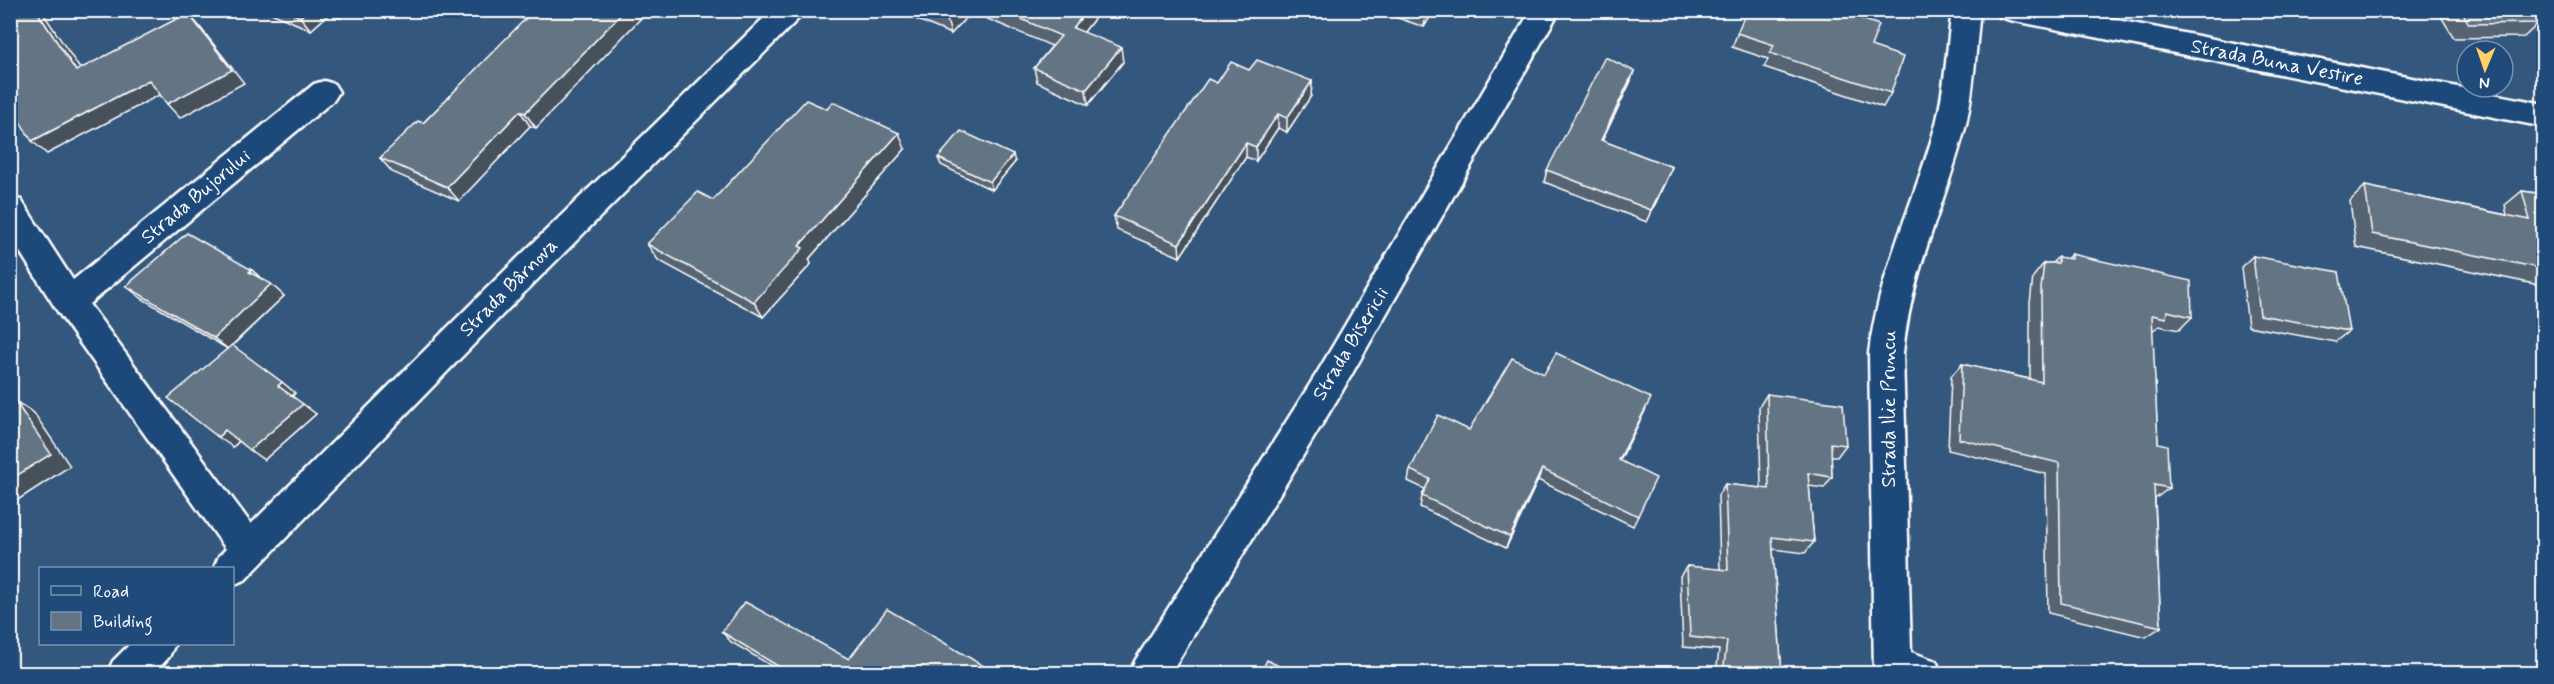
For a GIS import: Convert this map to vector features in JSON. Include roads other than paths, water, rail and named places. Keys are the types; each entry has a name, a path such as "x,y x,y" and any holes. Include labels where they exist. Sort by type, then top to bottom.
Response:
{"street":[{"name":"Strada Bârnova","path":"240,560 498,298 790,10"},
{"name":"Strada Bisericii","path":"1148,674 1329,383 1546,10"},
{"name":"Strada Ilie Pruncu","path":"1903,671 1886,353 1890,317 1899,280 1951,123 1966,10"},
{"name":"Strada Buna Vestire","path":"2010,10 2544,116"},
{"name":"Strada Bujorului","path":"69,302 324,92"},
{"path":"10,208 69,302 240,560"},
{"path":"126,674 155,645"}]}
